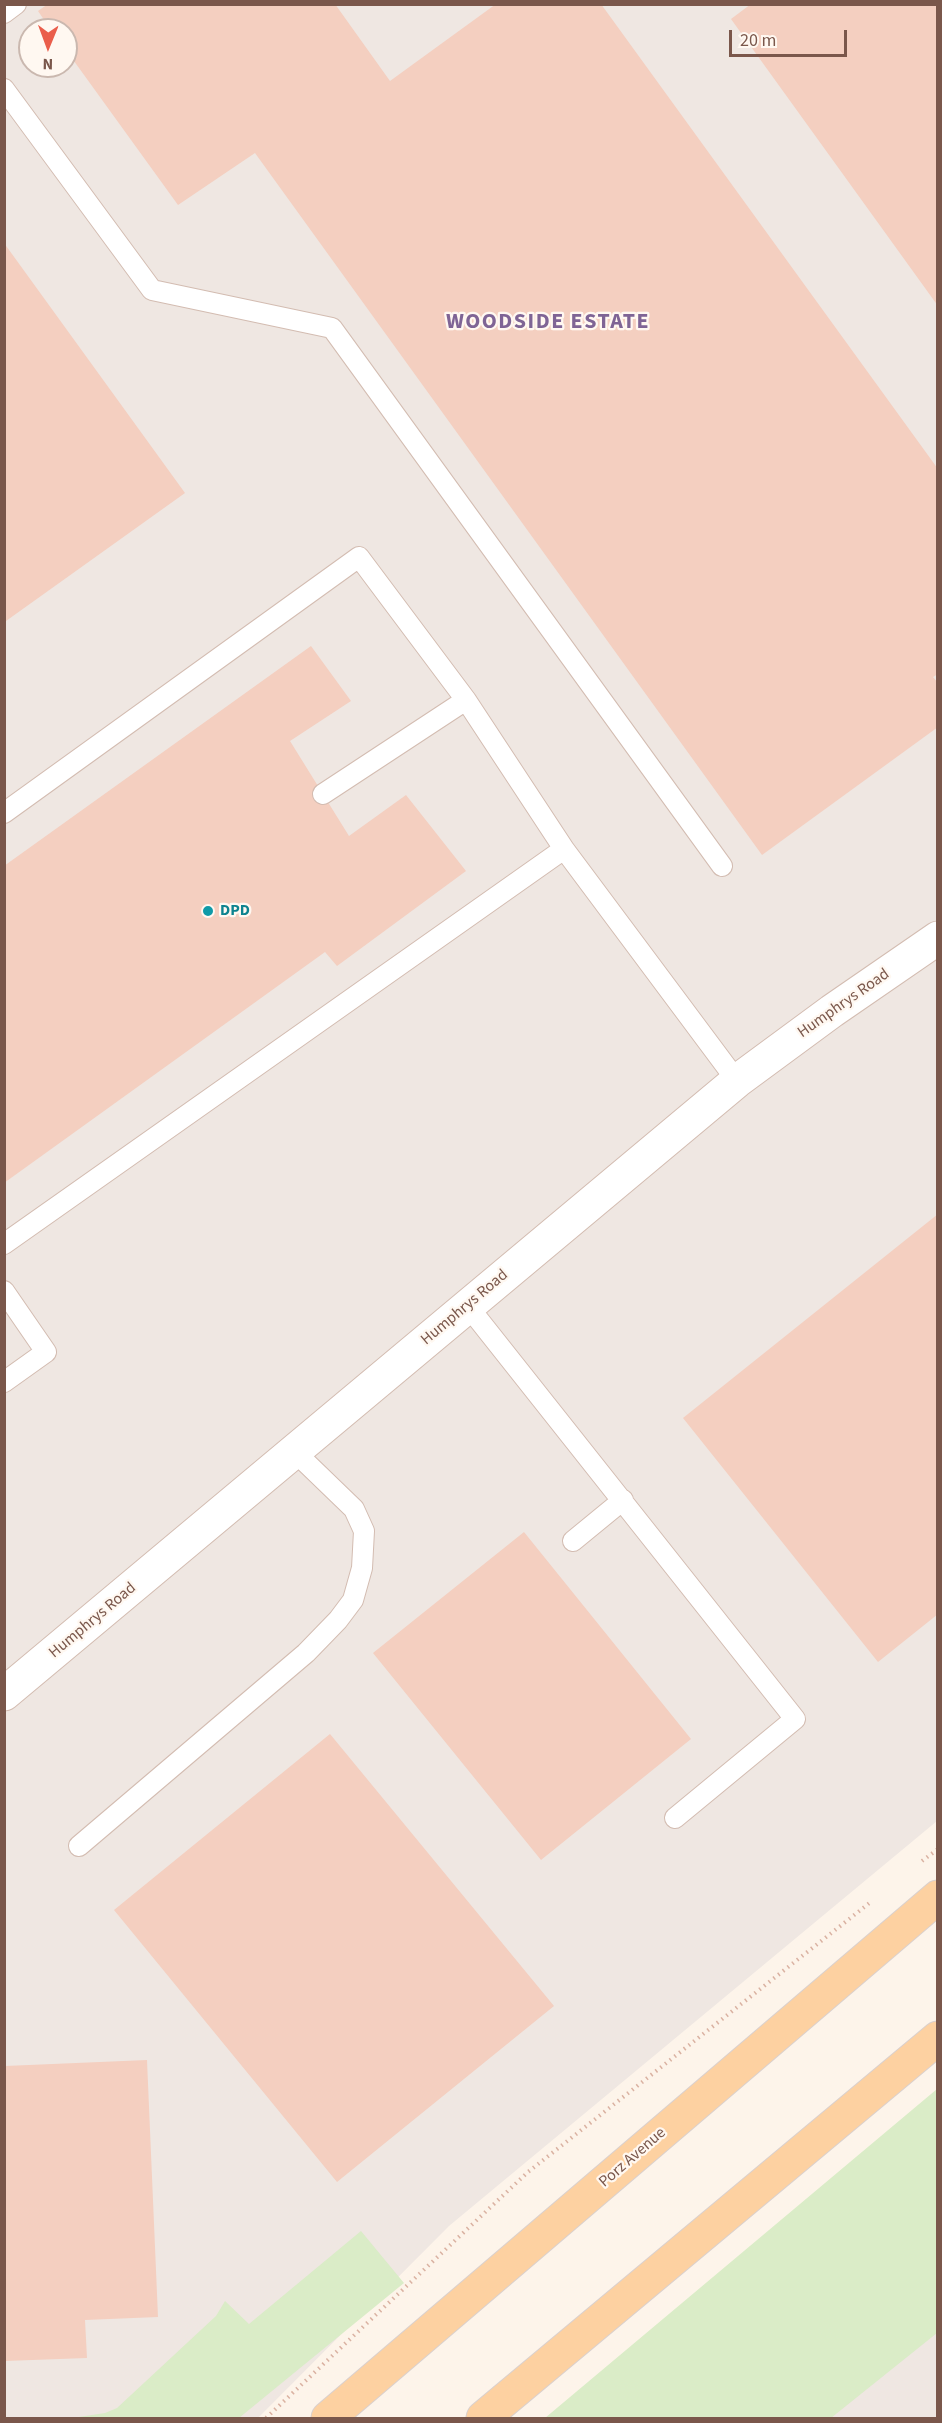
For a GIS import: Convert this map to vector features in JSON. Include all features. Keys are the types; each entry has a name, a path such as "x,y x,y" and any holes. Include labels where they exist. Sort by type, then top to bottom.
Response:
{"main road":[{"name":"Porz Avenue","path":"328,2418 938,1897"},
{"path":"483,2418 938,2038"}],"street":[{"name":"Humphrys Road","path":"4,1694 737,1081 832,1011 938,938"}],"lane":[{"path":"4,13 16,4"},
{"path":"4,89 152,290 332,328 722,866"},
{"path":"4,813 359,557 466,700 564,849 737,1081"},
{"path":"323,794 466,700"},
{"path":"4,1244 564,849"},
{"path":"4,1291 45,1352 4,1382"},
{"path":"467,1305 795,1719 675,1818"},
{"path":"79,1846 306,1653 338,1620 353,1600 362,1568 364,1531 354,1509 295,1452"},
{"path":"573,1541 623,1500"}],"path":[{"path":"919,1864 938,1849"},
{"path":"266,2418 528,2172 872,1900"}],"shaded area":[{"path":"5,5 937,5 937,1821 449,2226 258,2418 5,2418"},
{"path":"937,2251 937,2418 739,2418"}],"green space":[{"path":"937,2089 937,2333 831,2418 545,2418"},
{"path":"361,2231 404,2283 239,2418 72,2418 105,2413 117,2408 216,2316 225,2301 249,2324"}],"building":[{"path":"48,4 335,4 390,81 496,4 601,4 938,469 938,674 933,677 938,683 938,727 762,855 255,153 178,205 78,67 78,18 43,18 38,11"},
{"path":"751,4 938,4 938,306 731,19"},
{"path":"4,243 185,493 6,621 4,619"},
{"name":"DPD","path":"311,646 351,701 290,741 349,836 406,795 466,871 337,966 325,952 4,1183 4,866"},
{"path":"938,1214 938,1614 878,1662 683,1418"},
{"path":"524,1532 691,1739 541,1860 373,1653"},
{"path":"330,1734 554,2006 337,2182 114,1910"},
{"path":"147,2060 158,2317 85,2320 87,2358 5,2361 5,2066"}],"place":[{"name":"DPD","path":"208,911"}],"district":[{"name":"WOODSIDE ESTATE","path":"548,323"}]}
